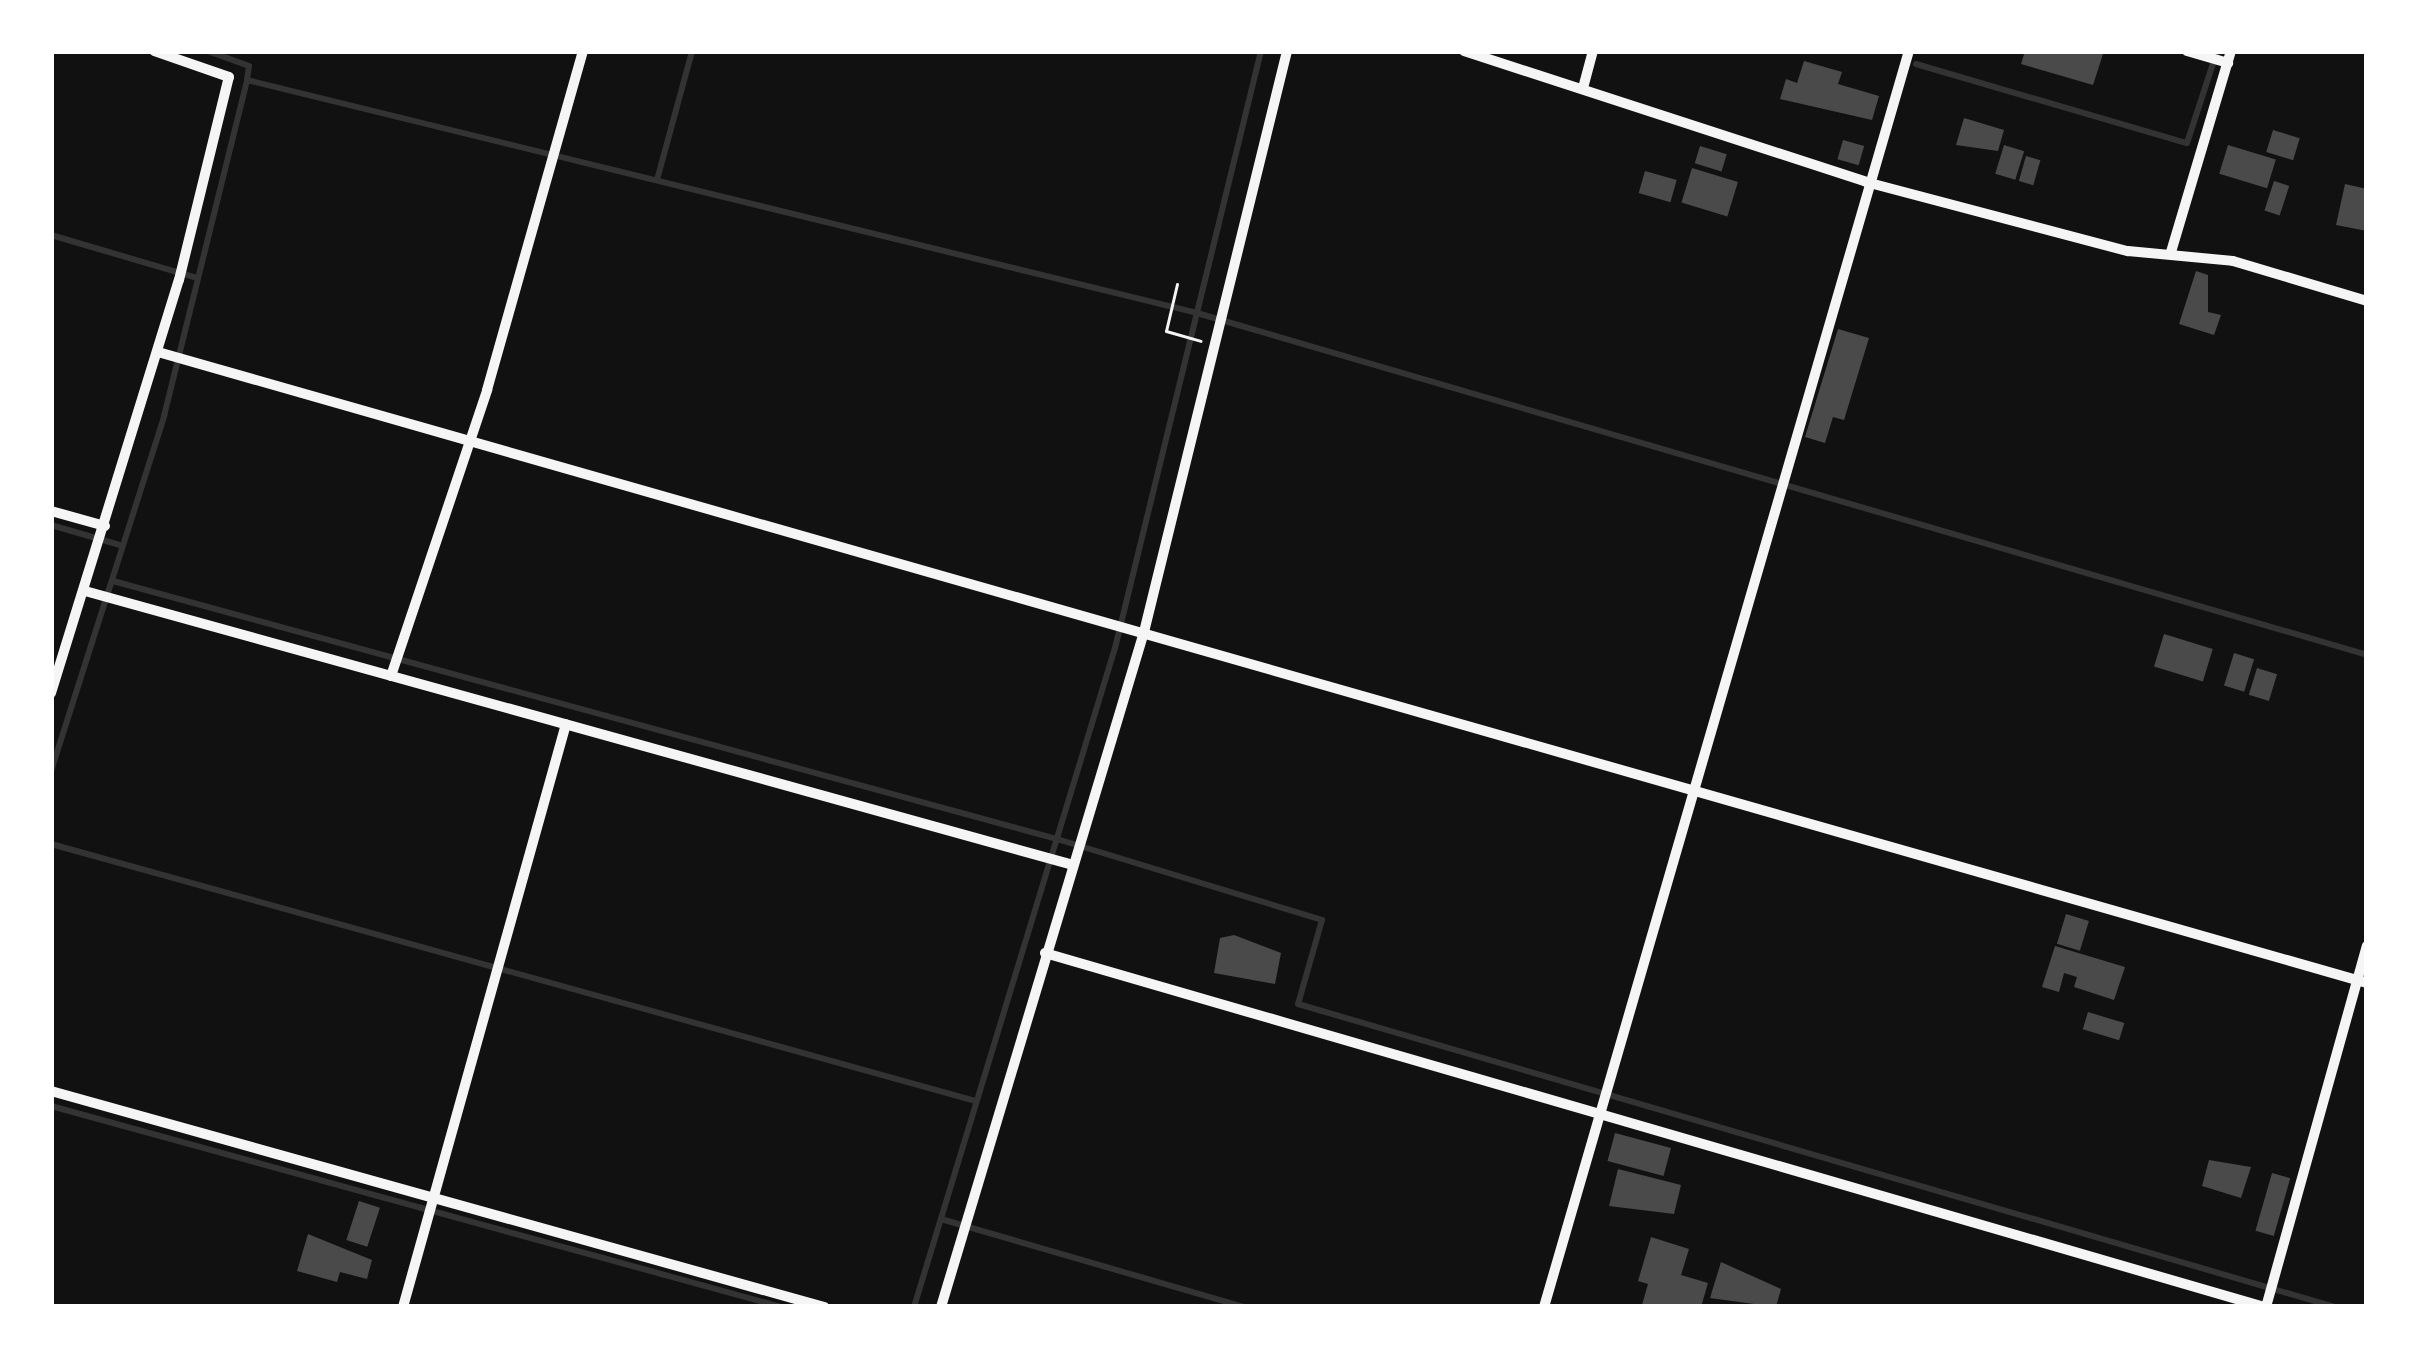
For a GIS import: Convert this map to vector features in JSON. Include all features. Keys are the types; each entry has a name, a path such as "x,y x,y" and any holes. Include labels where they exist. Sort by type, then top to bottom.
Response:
{"street":[{"path":"51,693 164,353 229,77 154,51"},
{"path":"393,671 470,438 584,51"},
{"path":"941,1307 1077,840 1144,632 1287,51"},
{"path":"1464,51 1866,182 2128,251 2233,261 2367,302"},
{"path":"1583,88 1593,51"},
{"path":"1544,1307 1866,182 1910,51"},
{"path":"2171,252 2222,58 2187,51"},
{"path":"164,353 2362,982"},
{"path":"51,511 102,535"},
{"path":"85,591 393,671 566,724 1072,860"},
{"path":"403,1307 566,724"},
{"path":"1045,953 1602,1108 2266,1304 2362,982 2367,946"},
{"path":"51,1090 430,1207 824,1307"}],"path":[{"path":"1178,284 1166,331 1198,340"}],"building":[{"path":"2025,51 2104,51 2093,85 2021,64"},
{"path":"1804,61 1842,72 1838,84 1879,96 1872,120 1780,99 1786,79 1797,83"},
{"path":"1964,118 2004,130 1998,151 1956,145"},
{"path":"2273,130 2300,138 2293,160 2266,152"},
{"path":"1843,140 1864,146 1859,165 1837,159"},
{"path":"2004,145 2024,151 2015,180 1995,174"},
{"path":"2228,145 2276,160 2267,188 2219,174"},
{"path":"1700,146 1727,154 1722,171 1695,163"},
{"path":"2026,156 2040,160 2033,185 2019,181"},
{"path":"1692,168 1738,182 1727,216 1681,202"},
{"path":"1645,171 1677,180 1670,202 1639,193"},
{"path":"2274,181 2289,186 2280,215 2264,210"},
{"path":"2345,184 2367,189 2367,231 2336,225"},
{"path":"2196,271 2208,275 2208,312 2221,315 2214,335 2179,324"},
{"path":"1838,329 1869,338 1844,420 1833,417 1825,443 1805,437"},
{"path":"2164,634 2213,649 2203,681 2154,667"},
{"path":"2234,653 2254,659 2244,692 2224,686"},
{"path":"2257,668 2277,674 2269,701 2249,695"},
{"path":"2066,914 2089,921 2080,951 2057,944"},
{"path":"1234,935 1281,953 1275,984 1214,973 1220,938"},
{"path":"2055,946 2125,967 2114,1000 2074,987 2077,977 2064,973 2059,992 2042,987"},
{"path":"2088,1012 2124,1023 2119,1040 2083,1029"},
{"path":"1615,1133 1671,1148 1664,1176 1607,1161"},
{"path":"2209,1160 2251,1167 2241,1198 2202,1186"},
{"path":"1618,1169 1681,1185 1674,1214 1609,1206"},
{"path":"2272,1173 2290,1178 2274,1236 2255,1231"},
{"path":"359,1201 380,1208 367,1247 346,1240"},
{"path":"308,1234 372,1260 367,1279 340,1272 337,1282 297,1271"},
{"path":"1651,1237 1689,1249 1681,1275 1708,1283 1701,1307 1642,1305 1648,1284 1638,1281"},
{"path":"1721,1262 1781,1289 1776,1307 1710,1298"}],"waterway":[{"path":"51,771 164,416 247,80 249,66 208,51"},
{"path":"657,180 692,51"},
{"path":"914,1307 1115,648 1261,51"},
{"path":"1916,64 2187,143 2217,51"},
{"path":"247,80 1197,313 2367,655"},
{"path":"51,235 197,278"},
{"path":"51,525 120,545"},
{"path":"113,581 1057,839 1322,920 1298,1004 2335,1307"},
{"path":"51,844 976,1101"},
{"path":"51,1106 781,1307"},
{"path":"941,1219 1244,1307"}]}
